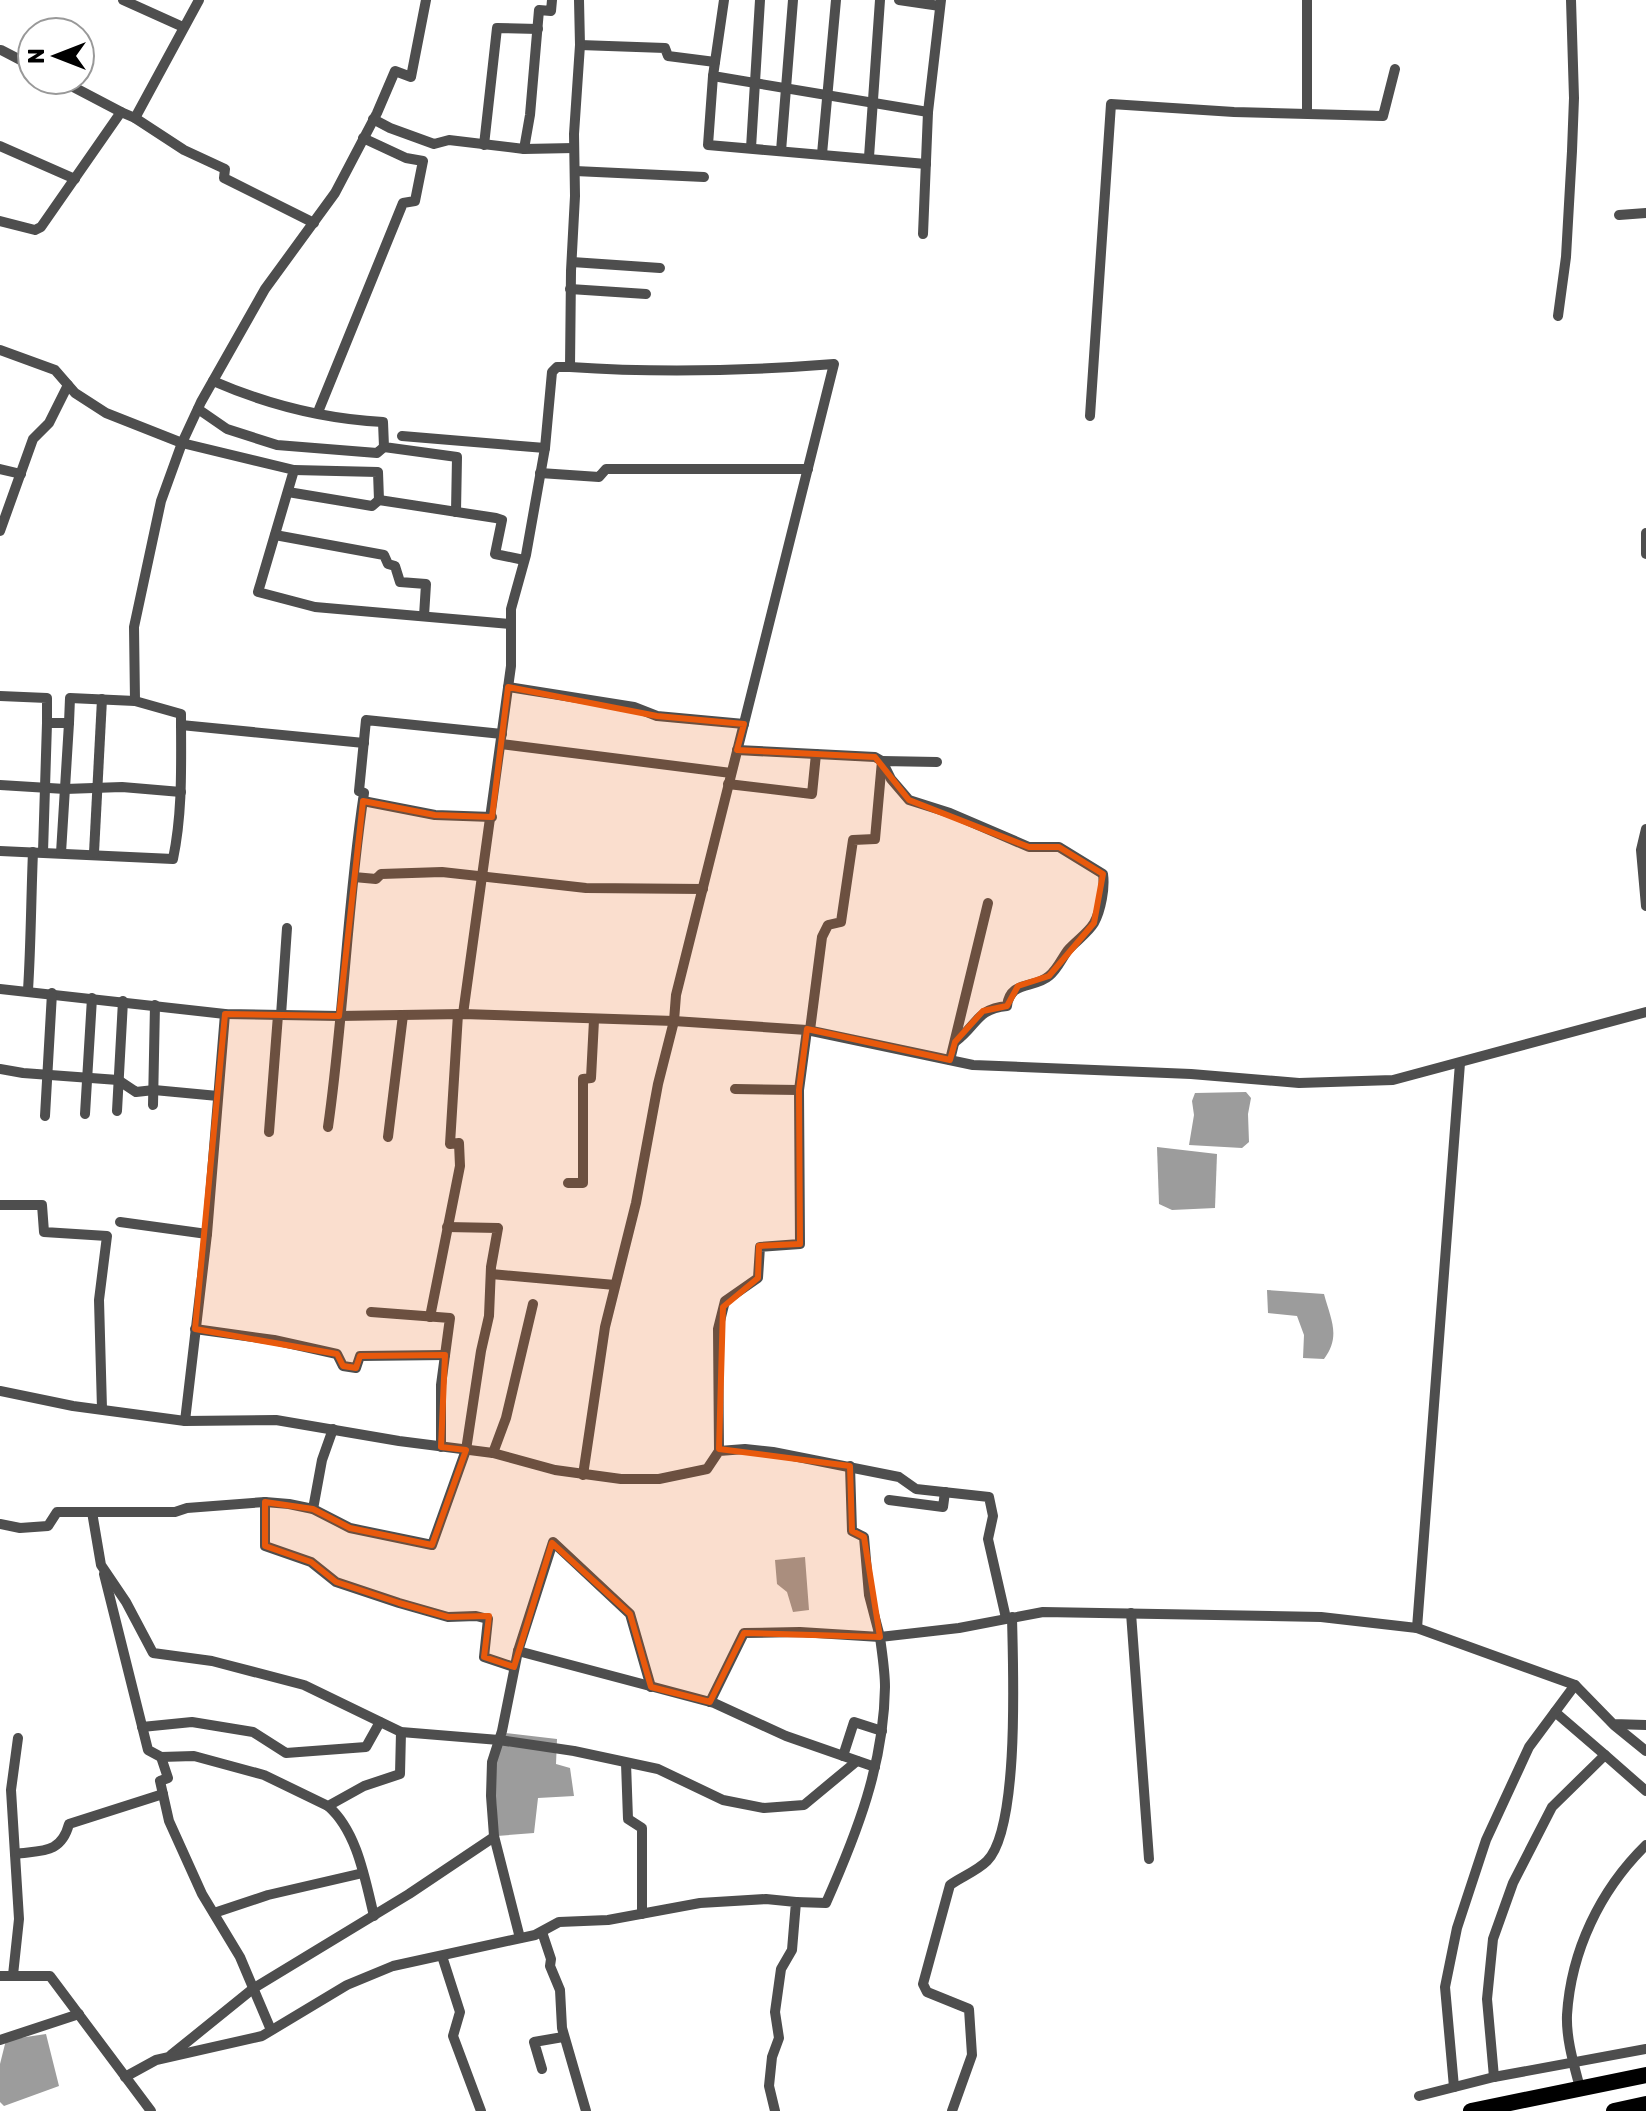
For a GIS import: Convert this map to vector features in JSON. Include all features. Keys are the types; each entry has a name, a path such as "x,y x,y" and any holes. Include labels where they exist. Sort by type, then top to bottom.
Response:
{"highway":[{"path":"1471,2111 1646,2075"},
{"path":"1614,2111 1646,2104"}],"street":[{"path":"123,0 183,27"},
{"path":"135,118 199,0"},
{"path":"135,701 134,627 161,501 182,443 213,381 274,274 335,193 395,71 411,77 426,0"},
{"path":"524,149 539,10 551,11 552,0"},
{"path":"570,367 579,0"},
{"path":"724,0 713,76 708,145 926,164"},
{"path":"751,148 760,0"},
{"path":"781,151 793,0"},
{"path":"822,154 836,0"},
{"path":"869,157 880,0"},
{"path":"899,0 941,3 928,112 923,234"},
{"path":"1307,0 1307,113"},
{"path":"1558,316 1566,257 1572,151 1571,0"},
{"path":"484,145 497,28 538,29"},
{"path":"580,45 665,48 668,56 715,62"},
{"path":"1090,416 1111,104 1383,116 1395,69"},
{"path":"713,76 928,112"},
{"path":"90,96 135,118 184,150 225,169 224,178 314,223"},
{"path":"0,221 38,229 121,112"},
{"path":"373,119 434,144 449,140 524,149 574,148"},
{"path":"318,412 403,203 415,201 423,161 406,158 363,138"},
{"path":"0,146 75,179"},
{"path":"575,171 704,177"},
{"path":"1619,215 1646,213"},
{"path":"572,262 660,268"},
{"path":"570,289 646,294"},
{"path":"0,350 55,370 75,393 106,413 182,443 294,470 378,472 379,500"},
{"path":"430,1317 460,1166 459,1143 450,1144 460,1014 492,817 508,687 511,609 524,560 545,448 552,372 557,367 644,372 773,369 834,364 676,995 674,1021 658,1084 636,1203 605,1327 583,1475"},
{"path":"213,381 252,398 351,420 383,422 384,447"},
{"path":"0,531 33,439 49,423 68,385"},
{"path":"198,409 227,429 277,445 377,453 384,447 457,457 456,512"},
{"path":"402,436 545,448"},
{"path":"0,469 21,474"},
{"path":"540,473 599,477 606,469 808,469"},
{"path":"294,470 258,592 315,607 511,624"},
{"path":"288,492 372,506 379,500 502,520 495,554 524,560"},
{"path":"1646,533 1646,554"},
{"path":"275,535 384,555 388,564 395,566 400,582 426,584 424,616"},
{"path":"508,687 634,707 657,716 744,724"},
{"path":"0,696 47,698 45,788 28,990"},
{"path":"0,851 173,859 181,792 181,714 135,701 70,698 61,853"},
{"path":"94,853 102,699"},
{"path":"328,1127 339,1054 339,1016 364,793 359,791 366,720 501,739 812,794 816,754"},
{"path":"47,723 69,723"},
{"path":"181,725 364,743"},
{"path":"737,750 937,762"},
{"path":"0,1391 185,1421 276,1420 493,1453 583,1475 659,1479 707,1469 719,1451 718,1329 725,1301 758,1278 760,1247 800,1244 799,1090 822,937 828,925 841,922 853,840 875,839 882,761"},
{"path":"882,761 891,779 909,800 950,813 1029,847 1059,847 1103,874 1105,885 1094,923 1049,976 1018,986 1008,996 1007,1006 983,1011 969,1032 955,1042"},
{"path":"0,785 65,789 122,787 181,792"},
{"path":"363,801 435,815 492,817"},
{"path":"1646,829 1641,850 1646,906"},
{"path":"354,877 376,879 381,874 442,872 586,888 703,889"},
{"path":"950,1060 988,903"},
{"path":"269,1132 287,928"},
{"path":"0,989 225,1014 460,1014 674,1021 809,1030 973,1065 1191,1074 1299,1083 1393,1080 1646,1012"},
{"path":"45,1116 52,993"},
{"path":"85,1114 92,998"},
{"path":"117,1111 123,1001"},
{"path":"153,1105 155,1005"},
{"path":"185,1421 207,1234 225,1014"},
{"path":"388,1137 403,1015"},
{"path":"568,1183 583,1183 583,1079 591,1078 594,1020"},
{"path":"1417,1628 1460,1063"},
{"path":"0,1069 118,1080 136,1092 154,1090 218,1096"},
{"path":"735,1089 799,1090"},
{"path":"0,1205 42,1205 44,1232 107,1236 99,1300 102,1409"},
{"path":"120,1222 207,1234"},
{"path":"0,1524 20,1528 48,1526 57,1512 175,1512 187,1508 265,1502 313,1509 350,1528 432,1545 466,1450 489,1316 498,1228 447,1227"},
{"path":"491,1274 615,1285"},
{"path":"493,1453 506,1418 533,1304"},
{"path":"371,1312 450,1318 441,1385 441,1447"},
{"path":"195,1329 274,1340 337,1354 343,1366 356,1368 360,1356 445,1355"},
{"path":"313,1509 322,1460 333,1429"},
{"path":"719,1451 745,1449 773,1452 899,1477 916,1489 989,1497 993,1516 988,1539 1009,1617 1012,1728 1007,1805 999,1836 988,1860 950,1885 923,1984 927,1992 969,2009 972,2055 952,2111"},
{"path":"125,2077 156,2060 262,2036 347,1985 393,1966 520,1938 542,1932 559,1922 608,1920 700,1903 766,1899 826,1903 864,1814 882,1731 885,1684 880,1637 869,1595 864,1537 852,1531 850,1466"},
{"path":"889,1500 943,1507 945,1492"},
{"path":"265,1502 265,1546 311,1562 336,1582 399,1603 448,1617 488,1619 484,1657 514,1667"},
{"path":"92,1512 101,1565 148,1750 161,1757 194,1756 264,1775 328,1806 338,1815 363,1873 374,1916"},
{"path":"520,1938 494,1837 492,1762 518,1651 553,1542 630,1614 651,1687"},
{"path":"101,1565 126,1602 153,1653 212,1661 304,1685 401,1732 499,1740 574,1751 658,1769 723,1800 764,1808 804,1805 857,1761"},
{"path":"710,1702 744,1633 800,1632 880,1637 959,1628 1043,1612 1321,1617 1417,1628 1575,1685 1613,1724 1646,1751"},
{"path":"1131,1613 1149,1859"},
{"path":"518,1651 710,1702 786,1736 875,1767"},
{"path":"1454,2087 1445,1987 1457,1928 1486,1840 1529,1747 1575,1685"},
{"path":"1555,1712 1646,1791"},
{"path":"142,1727 192,1722 253,1732 286,1753 366,1747 380,1722"},
{"path":"843,1756 854,1722 882,1731"},
{"path":"1613,1724 1646,1725"},
{"path":"328,1806 364,1786 400,1774 401,1732"},
{"path":"13,1975 19,1919 11,1790 18,1738"},
{"path":"1494,2077 1487,1999 1493,1939 1513,1883 1552,1807 1605,1755"},
{"path":"161,1757 168,1778 160,1781 169,1821 214,1913 240,1957 271,2030"},
{"path":"626,1763 628,1819 642,1828 642,1914"},
{"path":"15,1854 52,1849 65,1837 69,1824 163,1794"},
{"path":"169,2057 254,1988 374,1916 494,1837"},
{"path":"1580,2088 1567,2018 1575,1961 1610,1886 1646,1845"},
{"path":"214,1913 268,1895 363,1873"},
{"path":"775,2111 769,2086 772,2057 779,2038 775,2012 781,1969 792,1950 796,1902"},
{"path":"542,1932 551,1959 550,1966 560,1990 562,2028 586,2111"},
{"path":"442,1956 460,2012 453,2036 481,2111"},
{"path":"0,1976 50,1976 151,2111"},
{"path":"0,2040 79,2014"},
{"path":"542,2069 534,2042 563,2037"},
{"path":"1419,2096 1494,2077 1646,2049"}],"highlighted area":[{"path":"508,687 657,716 744,724 737,750 875,757 909,800 1029,847 1059,847 1103,874 1094,923 1049,976 1018,986 1007,1006 983,1011 955,1042 950,1060 807,1029 799,1090 800,1244 759,1246 758,1278 723,1307 719,1449 850,1466 852,1531 864,1537 880,1637 744,1633 710,1702 651,1687 630,1614 552,1543 514,1667 484,1657 489,1616 448,1617 399,1603 336,1582 311,1562 265,1546 265,1502 313,1509 350,1528 432,1545 466,1450 441,1447 445,1355 360,1356 356,1368 343,1366 337,1354 195,1329 225,1014 339,1016 363,801 435,815 492,817"}],"shaded area":[{"path":"1246,1092 1251,1098 1249,1142 1242,1148 1189,1145 1195,1093"},
{"path":"1157,1147 1217,1154 1215,1208 1172,1210 1159,1204"},
{"path":"1267,1290 1324,1294 1333,1335 1324,1359 1303,1358 1304,1335 1297,1316 1268,1313"},
{"path":"805,1557 809,1610 793,1612 787,1592 777,1584 775,1560"},
{"path":"505,1733 557,1739 556,1764 570,1768 574,1796 538,1798 534,1833 497,1836 495,1762"},
{"path":"46,2034 59,2086 4,2106 0,2102 0,2064 6,2040"}]}
